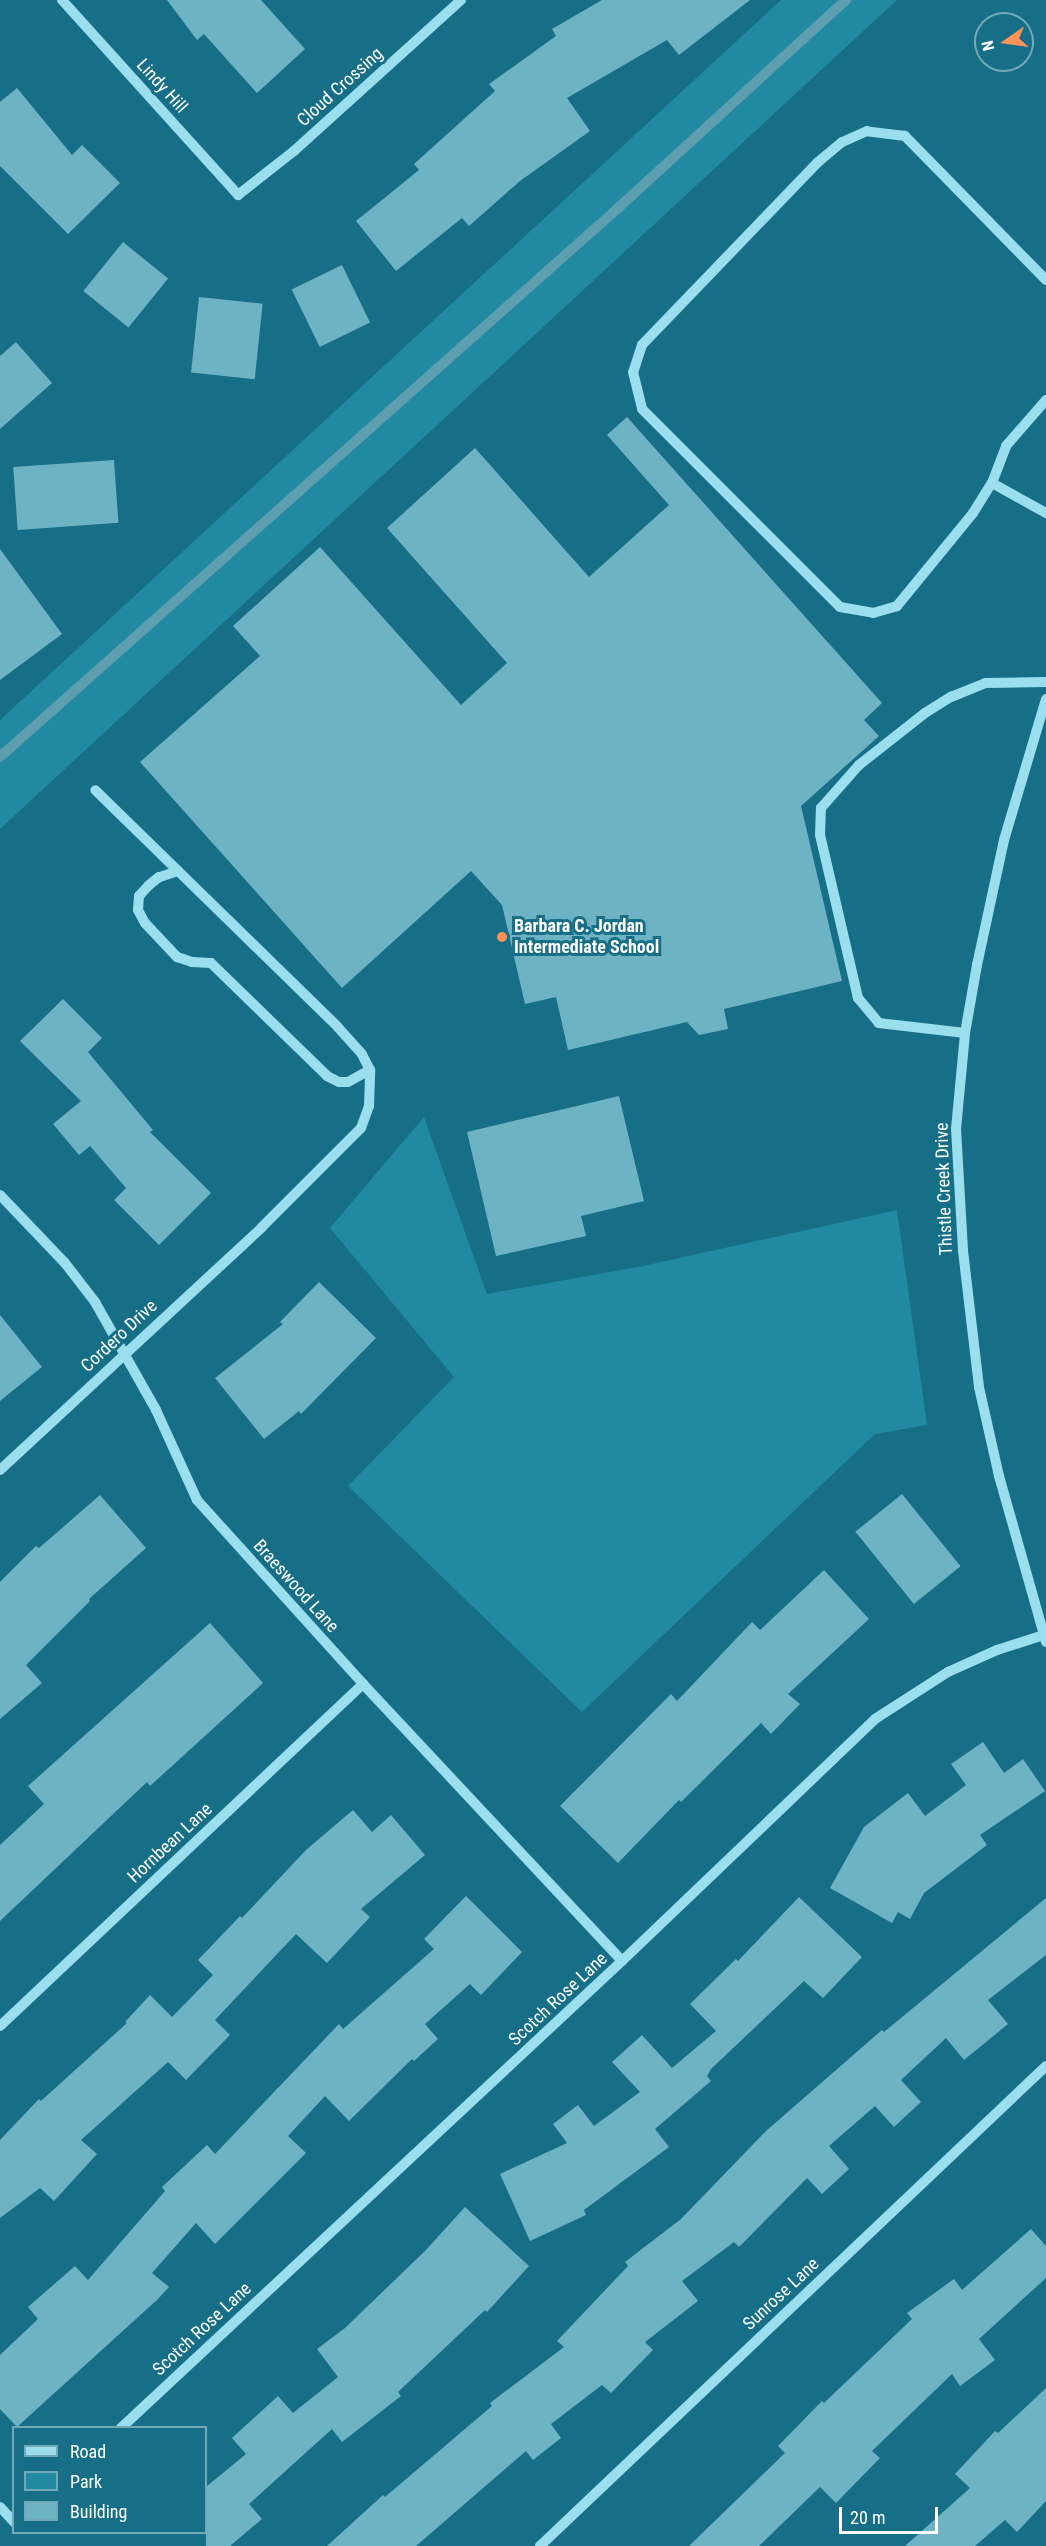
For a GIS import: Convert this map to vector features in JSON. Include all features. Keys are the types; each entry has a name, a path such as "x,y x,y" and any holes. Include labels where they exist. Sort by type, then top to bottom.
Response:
{"street":[{"name":"Lindy Hill","path":"62,0 238,195"},
{"name":"Cloud Crossing","path":"238,195 294,151 461,0"},
{"path":"1046,280 905,136 867,131 842,142 818,162 642,345 633,372 642,409 840,607 873,613 897,606 973,513 992,483 1006,446 1046,400"},
{"path":"992,483 1046,513"},
{"path":"965,1033 879,1023 858,998 820,835 821,808 859,765 925,713 951,697 986,682 1046,682"},
{"name":"Thistle Creek Drive","path":"1045,1639 999,1476 979,1387 969,1317 956,1129 965,1033 976,965 1004,840 1046,699"},
{"path":"95,790 338,1027 362,1054 370,1070 348,1083 339,1082 327,1076 211,963 192,962 177,957 145,923 138,910 139,896 149,885 159,877 178,871"},
{"name":"Cordero Drive","path":"0,1470 262,1227 361,1128 369,1106 370,1070"},
{"name":"Braeswood Lane","path":"0,1195 65,1263 95,1302 156,1410 197,1500 363,1684 622,1961"},
{"name":"Scotch Rose Lane","path":"121,2426 622,1961 875,1719 948,1672 997,1650 1045,1639"},
{"name":"Hornbean Lane","path":"0,2026 363,1684"},
{"name":"Sunrose Lane","path":"540,2546 1046,2066"},
{"path":"0,2507 12,2520"}],"green space":[{"path":"781,0 897,0 0,829 0,720"},
{"path":"424,1117 487,1294 643,1266 897,1210 927,1425 875,1434 582,1712 348,1486 454,1377 330,1228"}],"building":[{"path":"167,0 261,0 305,49 257,93 204,34 197,40"},
{"path":"602,0 750,0 679,55 667,40 567,98 590,131 520,181 469,226 462,218 396,271 356,221 419,170 414,164 495,91 489,84 556,36 552,29"},
{"path":"17,88 72,155 82,145 120,183 68,234 0,166 0,102"},
{"path":"123,242 168,279 128,327 83,291"},
{"path":"342,265 370,323 320,347 292,290"},
{"path":"199,297 263,304 255,379 191,373"},
{"path":"16,342 52,383 0,429 0,356"},
{"path":"627,417 882,703 864,720 879,736 801,806 842,981 724,1009 728,1029 699,1035 687,1022 568,1050 556,997 525,1004 502,905 471,871 342,988 140,762 260,656 233,626 320,547 461,705 507,663 387,528 475,448 589,577 669,505 607,435"},
{"path":"114,460 118,523 18,530 13,467"},
{"path":"0,549 62,634 0,680"},
{"path":"63,999 102,1038 88,1052 153,1130 150,1132 211,1193 159,1245 114,1200 126,1188 90,1146 79,1155 53,1124 81,1101 20,1041"},
{"path":"619,1096 644,1201 581,1216 586,1236 496,1256 467,1132"},
{"path":"319,1282 376,1338 301,1414 299,1411 264,1439 215,1378 283,1324 280,1322"},
{"path":"0,1315 42,1367 0,1401"},
{"path":"902,1494 961,1566 914,1604 855,1532"},
{"path":"100,1495 146,1548 89,1599 90,1601 26,1665 42,1683 0,1719 0,1582 36,1546 39,1548"},
{"path":"824,1570 869,1619 788,1694 800,1704 771,1734 761,1723 681,1802 679,1800 618,1863 560,1806 671,1694 677,1701 752,1622 760,1630"},
{"path":"210,1623 263,1683 150,1786 147,1782 0,1921 0,1845 44,1804 28,1786"},
{"path":"983,1742 1004,1773 1023,1759 1045,1791 980,1835 987,1845 924,1893 910,1919 898,1912 892,1923 830,1888 864,1827 908,1793 925,1816 966,1785 951,1764"},
{"path":"353,1810 372,1832 391,1815 425,1855 361,1909 370,1917 327,1963 296,1934 215,2020 230,2035 186,2080 168,2062 81,2140 97,2154 54,2201 40,2188 0,2218 0,2140 39,2099 41,2101 127,2023 125,2022 150,1995 172,2017 213,1975 198,1960 240,1916 242,1918 306,1850"},
{"path":"466,1896 522,1952 481,1995 470,1984 425,2024 438,2039 414,2061 412,2059 349,2121 325,2096 288,2136 306,2153 215,2244 196,2223 152,2273 169,2287 16,2426 0,2409 0,2355 38,2319 28,2307 75,2266 88,2280 165,2191 162,2187 207,2145 215,2154 339,2024 343,2029 434,1949 424,1939"},
{"path":"799,1897 862,1957 823,1998 804,1981 711,2069 707,2076 711,2081 655,2129 669,2147 584,2210 586,2215 530,2241 500,2174 567,2143 553,2124 578,2105 594,2126 640,2092 612,2062 642,2035 672,2068 716,2031 690,2004 736,1959 738,1961"},
{"path":"1046,1898 1046,1955 988,2000 1008,2024 964,2060 946,2038 901,2080 921,2102 894,2127 875,2106 829,2146 849,2169 822,2194 807,2178 739,2247 734,2242 682,2281 698,2301 645,2342 653,2350 611,2393 602,2385 551,2424 561,2438 533,2460 526,2451 416,2546 327,2546 383,2495 385,2497 492,2406 490,2403 564,2347 557,2341 628,2266 625,2262 681,2219 766,2131 882,2030 884,2032"},
{"path":"465,2207 529,2266 487,2312 485,2310 398,2392 401,2396 342,2442 332,2429 249,2504 262,2519 230,2546 206,2546 207,2486 246,2454 232,2438 278,2396 293,2413 338,2377 317,2349 345,2328 425,2251"},
{"path":"1031,2229 1046,2246 1046,2278 979,2339 995,2360 960,2386 952,2374 872,2451 880,2458 836,2503 820,2487 759,2546 689,2546 785,2453 778,2446 822,2401 824,2403 912,2319 907,2313 954,2279 962,2290"},
{"path":"1046,2388 1046,2501 1017,2532 1005,2520 975,2546 905,2546 970,2488 955,2474 995,2431 998,2433"}],"waterway":[{"path":"0,757 617,209 846,0"}],"place":[{"name":"Barbara C. Jordan Intermediate School","path":"502,937"}]}
